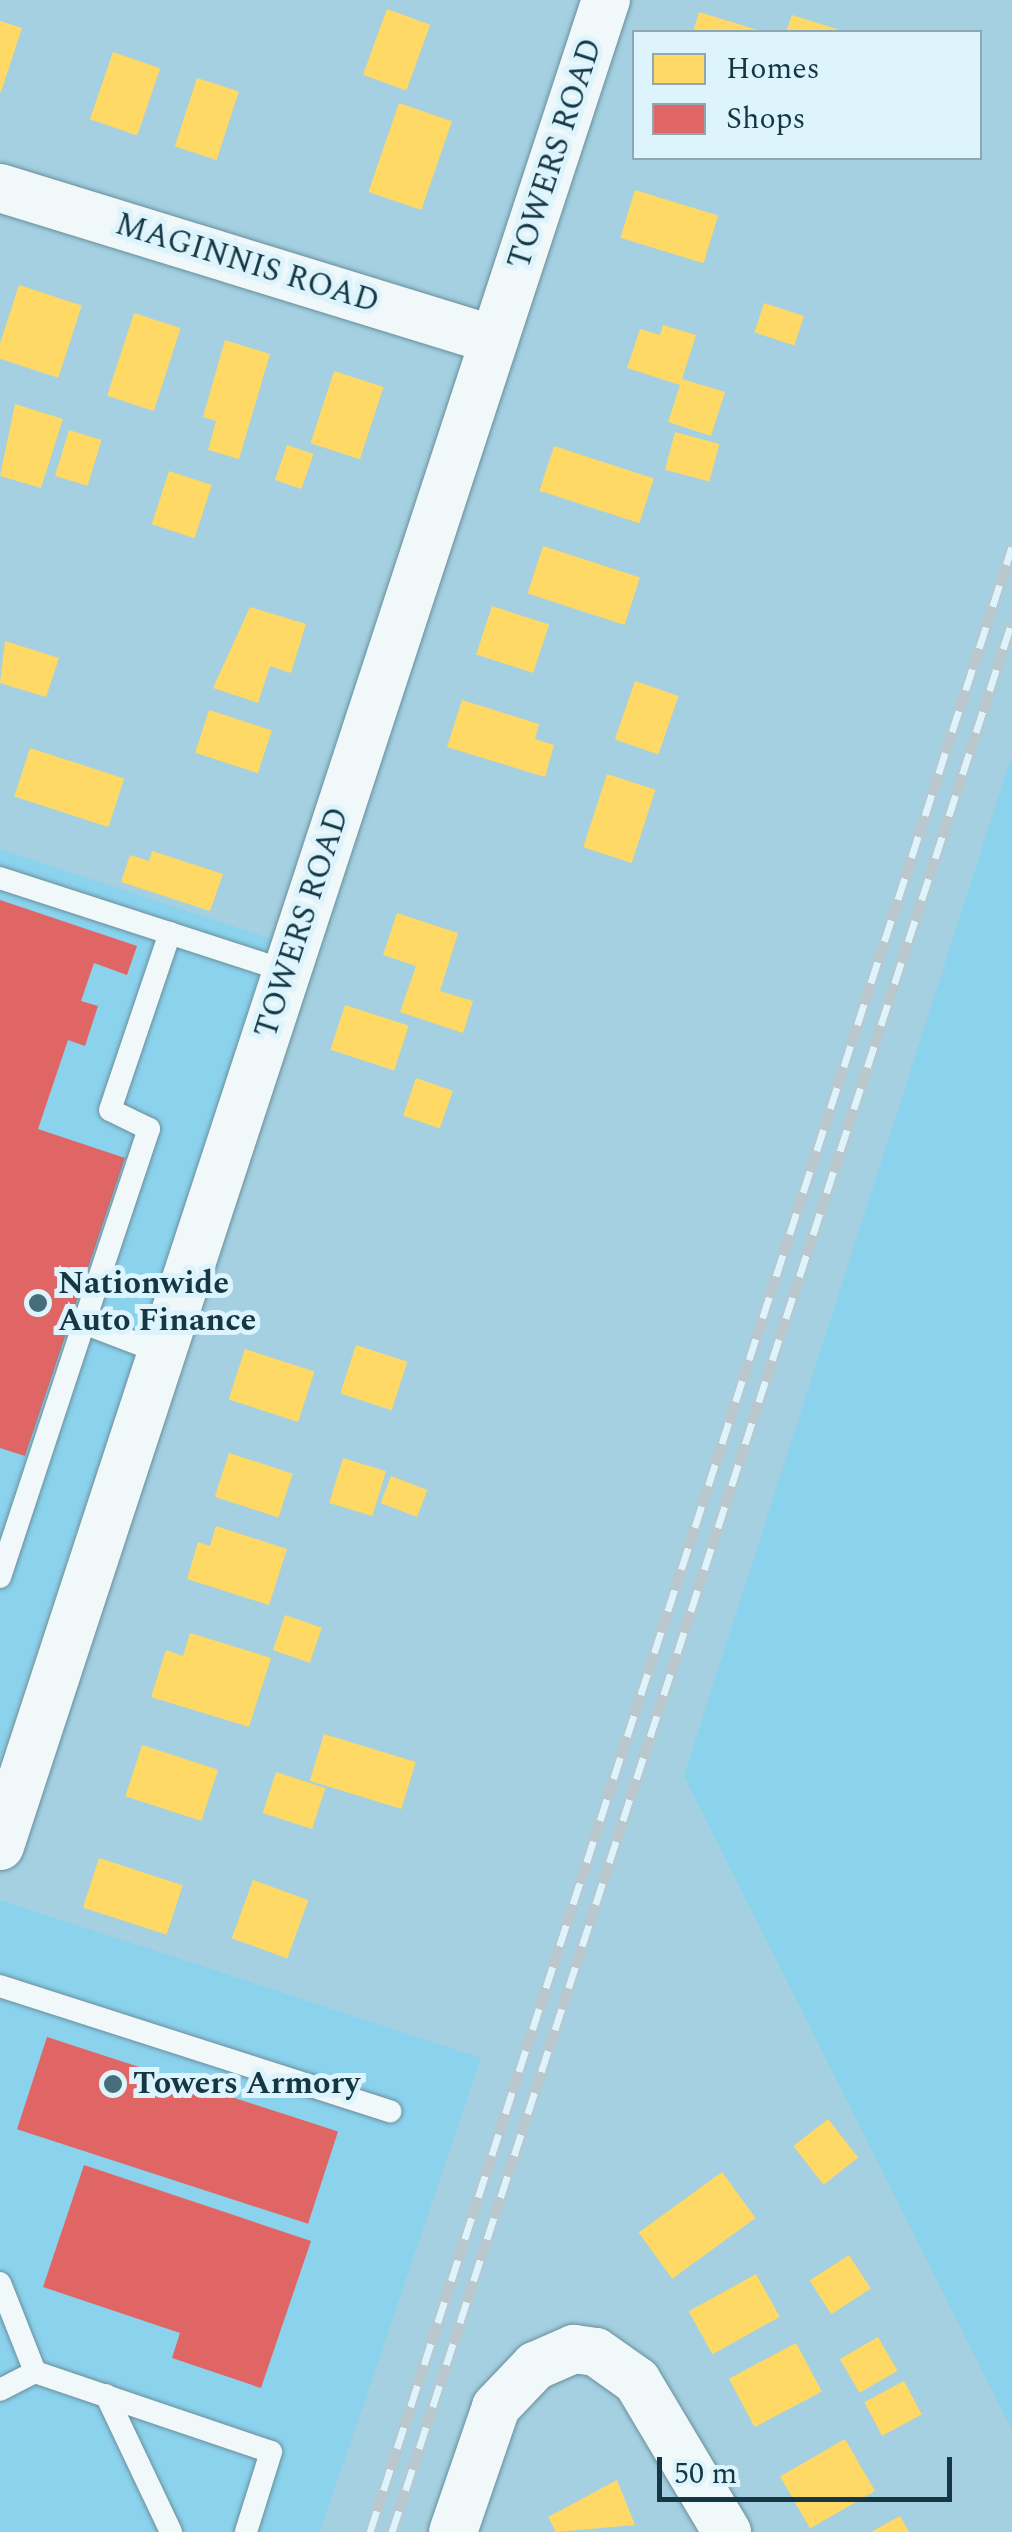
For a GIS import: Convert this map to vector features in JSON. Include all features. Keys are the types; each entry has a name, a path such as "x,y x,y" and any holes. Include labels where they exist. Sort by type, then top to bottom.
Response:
{"street":[{"name":"TOWERS ROAD","path":"0,1846 606,0"},
{"name":"MAGINNIS ROAD","path":"0,188 494,340"},
{"path":"454,2532 496,2408 535,2366 574,2349 596,2352 637,2381 727,2532"}],"lane":[{"path":"0,878 287,971"},
{"path":"0,1577 149,1129 110,1110 170,933"},
{"path":"84,1323 162,1352"},
{"path":"0,1986 390,2111"},
{"path":"0,2283 34,2372"},
{"path":"0,2390 34,2372 271,2452 246,2532"},
{"path":"106,2396 171,2532"}],"shaded area":[{"path":"1012,755 1012,2430 684,1776"},
{"path":"0,849 274,940 0,1760"},
{"path":"0,1900 481,2058 320,2532 0,2532"}],"building: Homes":[{"path":"387,9 430,25 406,91 363,75"},
{"path":"699,12 758,30 694,30"},
{"path":"792,15 840,30 787,30"},
{"path":"0,21 22,28 1,92 0,92"},
{"path":"113,52 160,68 137,135 90,119"},
{"path":"197,78 239,92 217,160 175,146"},
{"path":"399,103 452,121 421,210 368,192"},
{"path":"635,190 718,215 704,263 620,238"},
{"path":"19,285 82,305 58,378 0,359 0,343"},
{"path":"764,303 804,316 794,345 754,332"},
{"path":"134,313 181,328 154,411 107,396"},
{"path":"663,325 696,335 682,379 725,392 711,436 668,422 680,385 627,368 640,329 660,335"},
{"path":"225,340 270,354 239,459 208,450 216,421 203,417"},
{"path":"334,371 383,387 360,459 311,443"},
{"path":"15,404 63,419 41,488 0,476"},
{"path":"69,430 102,440 87,486 55,476"},
{"path":"675,432 719,444 709,482 665,470"},
{"path":"287,445 313,454 301,489 275,480"},
{"path":"554,446 654,478 639,523 539,491"},
{"path":"169,471 212,485 194,538 152,524"},
{"path":"543,546 640,578 625,625 528,594"},
{"path":"492,606 549,625 533,673 476,655"},
{"path":"250,607 306,624 291,673 270,666 258,703 213,688"},
{"path":"5,641 59,658 46,697 0,683"},
{"path":"635,681 678,696 658,755 615,740"},
{"path":"462,700 539,724 535,739 554,745 545,777 447,747"},
{"path":"209,710 272,730 258,773 195,753"},
{"path":"30,748 124,779 108,827 14,797"},
{"path":"607,774 656,790 632,863 583,847"},
{"path":"152,851 223,874 210,911 121,882 130,855 149,861"},
{"path":"397,913 458,933 440,991 473,1001 463,1033 400,1012 416,966 383,955"},
{"path":"345,1005 409,1026 394,1070 330,1050"},
{"path":"416,1078 453,1091 440,1129 403,1116"},
{"path":"356,1345 407,1362 392,1410 340,1394"},
{"path":"245,1349 314,1372 298,1422 229,1399"},
{"path":"229,1453 293,1474 279,1517 215,1497"},
{"path":"343,1458 386,1471 372,1516 329,1503"},
{"path":"391,1476 427,1490 417,1517 381,1503"},
{"path":"216,1526 287,1549 269,1605 187,1579 198,1542 210,1546"},
{"path":"285,1615 322,1628 310,1663 273,1650"},
{"path":"190,1633 271,1658 249,1727 151,1697 166,1650 183,1656"},
{"path":"324,1734 416,1762 401,1809 310,1781"},
{"path":"142,1745 218,1770 201,1821 125,1796"},
{"path":"276,1772 325,1788 312,1829 263,1813"},
{"path":"99,1858 183,1885 167,1935 83,1907"},
{"path":"253,1880 308,1900 287,1958 232,1938"},
{"path":"828,2119 858,2158 823,2185 793,2146"},
{"path":"722,2172 756,2218 672,2279 639,2233"},
{"path":"849,2255 871,2289 831,2314 810,2281"},
{"path":"756,2274 780,2317 712,2354 689,2311"},
{"path":"878,2337 898,2371 859,2393 840,2359"},
{"path":"796,2343 822,2392 755,2427 729,2379"},
{"path":"904,2381 922,2415 882,2436 864,2402"},
{"path":"845,2439 875,2491 810,2528 780,2476"},
{"path":"617,2480 635,2525 556,2532 548,2517"},
{"path":"900,2516 909,2532 871,2532"}],"building: Shops":[{"name":"Nationwide Auto Finance","path":"0,900 137,946 127,975 94,963 81,1001 98,1006 85,1046 68,1040 38,1129 125,1158 25,1456 0,1448"},
{"name":"Towers Armory","path":"47,2037 338,2132 308,2224 17,2129"},
{"path":"84,2165 311,2241 261,2388 172,2358 180,2333 43,2287"}],"railway":[{"path":"370,2532 1012,547"},
{"path":"392,2532 1012,622"}],"place":[{"name":"Nationwide Auto Finance","path":"38,1303"},
{"name":"Towers Armory","path":"113,2084"}]}
